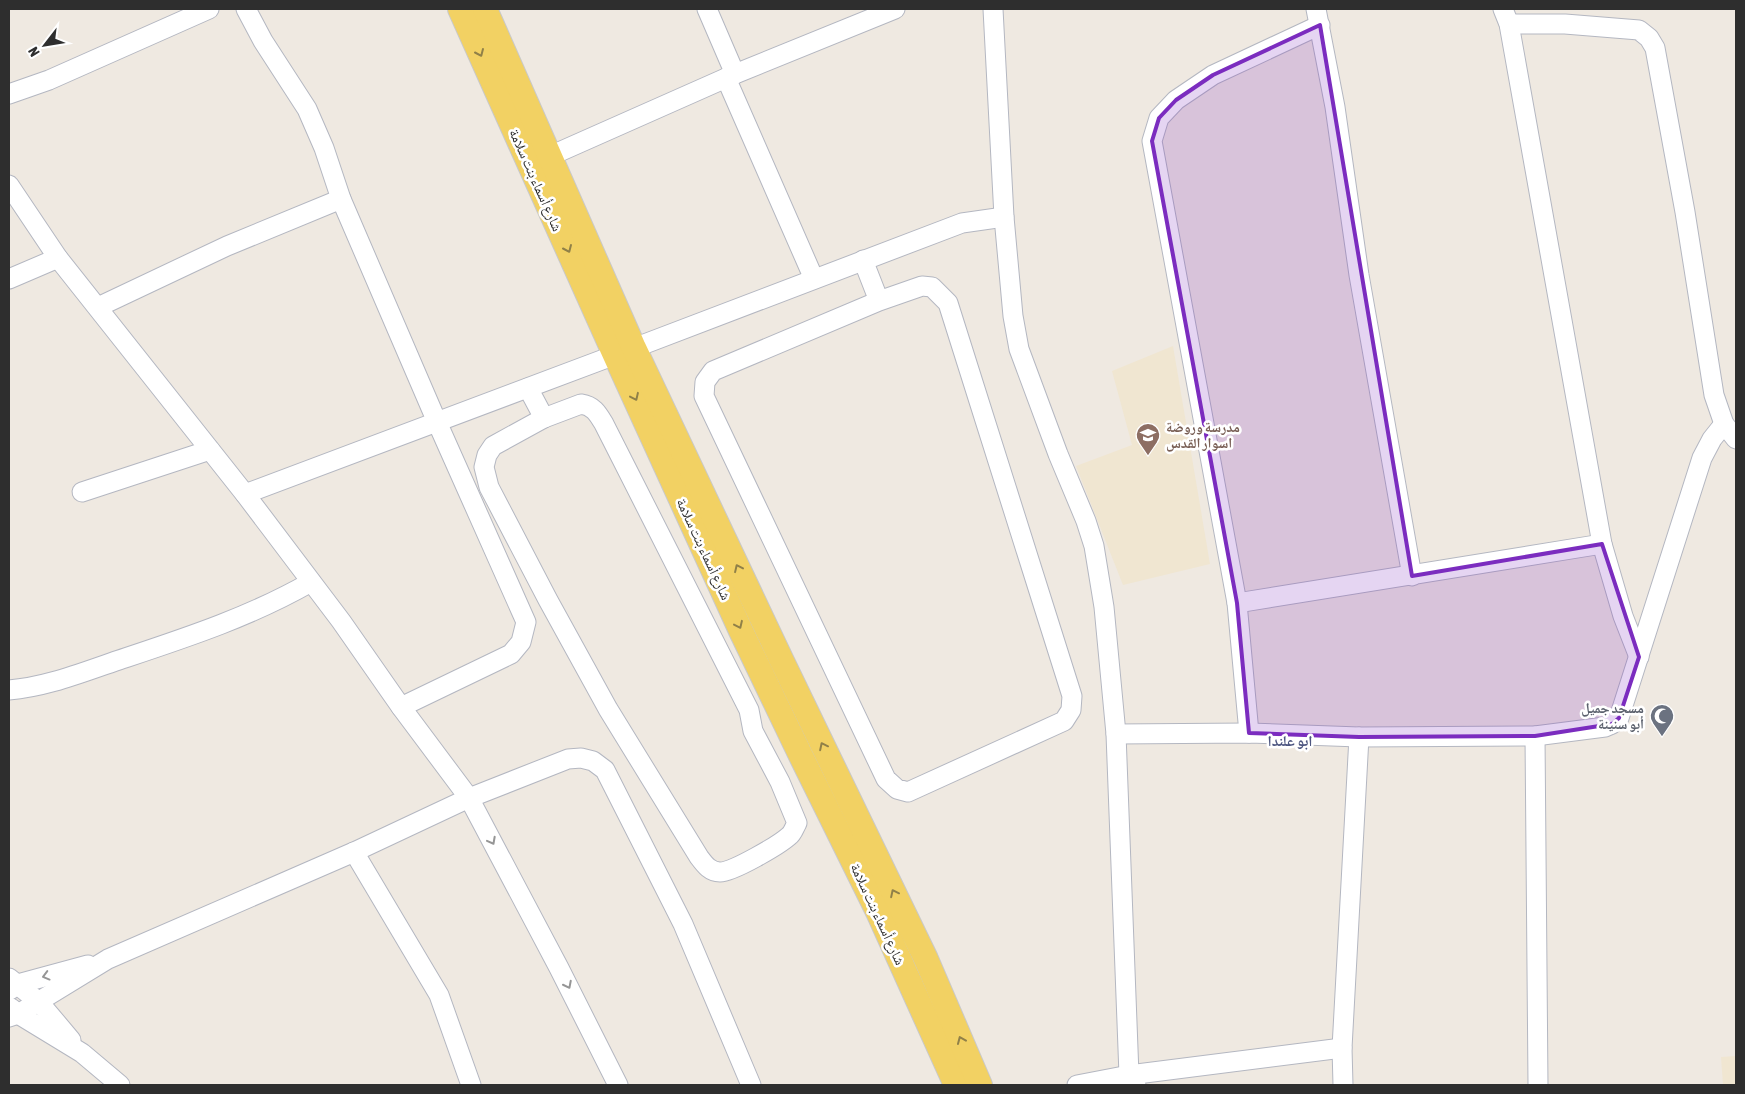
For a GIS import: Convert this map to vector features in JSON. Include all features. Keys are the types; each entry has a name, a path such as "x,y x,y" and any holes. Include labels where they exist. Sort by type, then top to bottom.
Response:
{"main road":[{"name":"شارع أسماء بنت سلامة","path":"460,9 625,352 781,659 926,959 980,1085"},
{"name":"شارع أسماء بنت سلامة","path":"485,9 550,156 625,352 758,666 878,912 956,1085"}],"street":[{"path":"9,94 49,80 209,9"},
{"path":"246,9 263,41 307,109 324,148 341,199 526,622 521,642 511,654 402,707"},
{"path":"707,9 731,76 814,280"},
{"path":"993,9 1004,217 1013,316 1019,349 1058,454 1086,521 1094,546 1104,607 1116,734 1133,1080"},
{"path":"550,156 884,11"},
{"path":"1639,658 1623,616 1602,544 1560,300 1506,16 1565,24 1639,30 1649,38 1656,48 1685,212 1714,395 1724,424 1736,439"},
{"path":"1249,733 1237,604 1152,140 1159,118 1176,100 1213,75 1318,17 1335,107 1365,314 1412,576"},
{"path":"9,185 58,258 245,494 341,621 469,798 559,968 618,1085"},
{"path":"98,307 227,246 341,199"},
{"path":"245,494 625,352 962,223 1004,217"},
{"path":"9,279 58,258"},
{"path":"863,260 879,301"},
{"path":"922,286 932,287 948,303 1072,696 1071,710 1064,721 908,792 897,789 886,779 704,396 705,382 713,370 879,301 922,286"},
{"path":"528,388 544,418"},
{"path":"582,404 589,405 594,409 604,424 749,710 753,731 780,782 797,823 791,834 782,842 750,860 722,872 706,867 699,858 629,744 548,600 489,488 484,467 487,455 493,446 544,418 582,404"},
{"path":"1116,734 1249,733 1359,737 1535,736 1605,727 1612,724 1619,718 1702,458 1712,439 1724,424"},
{"path":"82,492 210,450"},
{"path":"1237,604 1602,544"},
{"path":"9,690 40,686 209,630 260,609 311,582"},
{"path":"1535,736 1538,1085"},
{"path":"1343,1085 1342,1048 1359,737"},
{"path":"12,1012 39,1002 108,959 354,852 469,798 568,759 581,758 593,761 605,770 683,924 751,1085"},
{"path":"354,852 438,995 471,1085"},
{"path":"12,984 108,959"},
{"path":"12,984 39,1002 82,1053"},
{"path":"12,1012 82,1053 120,1085"},
{"path":"1077,1085 1133,1080 1342,1048"}],"highlighted area":[{"path":"1320,25 1412,576 1602,544 1639,657 1619,718 1612,724 1535,736 1359,737 1249,733 1237,603 1152,141 1159,118 1176,100 1213,75"}],"shaded area":[{"name":"مدرسة وروضة اسوار القدس","path":"1173,346 1210,564 1123,585 1076,466 1132,445 1112,371"},
{"path":"1736,1056 1736,1085 1723,1085 1721,1057"}],"place":[{"name":"مدرسة وروضة اسوار القدس","path":"1148,456"},
{"name":"مسجد جميل أبو سنينة","path":"1662,737"}],"district":[{"name":"ابو علندا","path":"1290,741"}]}
